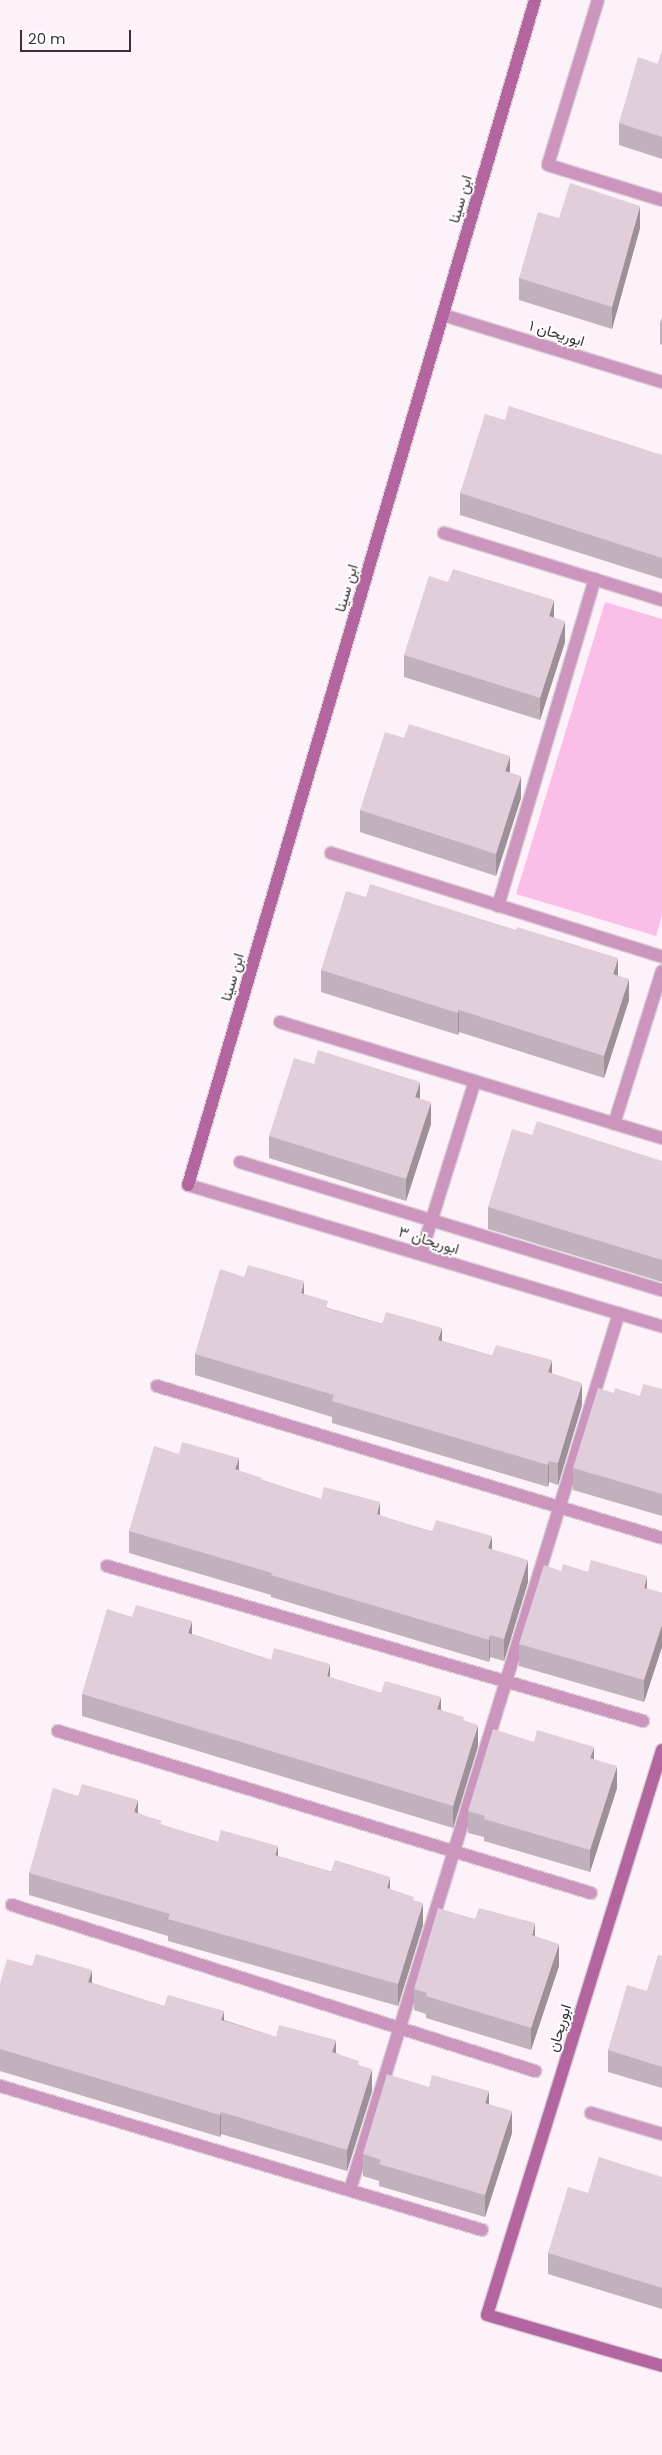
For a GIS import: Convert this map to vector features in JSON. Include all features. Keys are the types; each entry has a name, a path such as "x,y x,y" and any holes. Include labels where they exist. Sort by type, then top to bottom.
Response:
{"street":[{"name":"ابن سینا","path":"188,1185 535,0"},
{"path":"598,0 548,165 662,200"},
{"name":"ابوریحان ۱","path":"443,315 662,382"},
{"path":"444,533 662,600"},
{"path":"498,906 595,579"},
{"path":"331,853 662,957"},
{"path":"614,1124 662,971"},
{"path":"280,1022 662,1138"},
{"path":"421,1254 475,1081"},
{"path":"240,1162 662,1290"},
{"name":"ابوریحان ۳","path":"188,1185 662,1326"},
{"path":"350,2190 619,1313"},
{"path":"157,1386 662,1538"},
{"path":"107,1566 643,1722"},
{"path":"58,1731 591,1893"},
{"name":"ابوریحان","path":"662,1750 487,2315 662,2366"},
{"path":"12,1905 535,2071"},
{"path":"0,2086 482,2230"},
{"path":"591,2113 662,2134"}],"shaded area":[{"path":"605,602 662,619 662,915 656,936 516,894"}],"building":[{"path":"662,51 662,137 619,123 638,57 658,64"},
{"path":"570,183 640,206 612,307 519,278 538,212 559,218"},
{"path":"509,406 662,455 662,558 460,493 485,414 505,420"},
{"path":"453,569 554,600 549,616 565,621 540,698 404,655 429,576 448,582"},
{"path":"409,724 510,756 505,771 521,776 496,854 360,810 385,732 404,738"},
{"path":"370,884 516,930 517,927 618,958 613,974 629,979 604,1056 459,1010 458,1013 321,970 346,891 366,897"},
{"path":"318,1050 420,1082 415,1097 431,1102 406,1179 269,1136 294,1058 314,1064"},
{"path":"537,1121 662,1161 662,1260 488,1207 512,1129 532,1135"},
{"path":"248,1265 304,1281 301,1293 328,1301 326,1308 382,1324 386,1312 442,1328 438,1340 492,1356 496,1345 552,1360 548,1372 582,1383 558,1463 549,1461 548,1465 332,1401 334,1395 195,1354 220,1269 244,1277"},
{"path":"643,1384 662,1389 662,1494 573,1468 598,1388 614,1393 615,1388 640,1396"},
{"path":"182,1442 239,1458 235,1469 262,1478 261,1480 321,1499 324,1487 380,1502 377,1514 432,1532 436,1520 492,1536 488,1548 528,1560 504,1639 490,1635 489,1640 129,1531 154,1446 179,1454"},
{"path":"591,1560 647,1576 644,1588 662,1593 662,1625 644,1680 519,1644 544,1565 561,1571 563,1564 588,1572"},
{"path":"136,1605 192,1621 188,1633 271,1660 274,1648 330,1664 327,1676 381,1693 385,1681 441,1697 437,1709 464,1717 463,1720 478,1725 453,1806 82,1694 107,1609 132,1617"},
{"path":"493,1729 534,1742 537,1730 594,1747 590,1758 617,1766 590,1850 484,1819 485,1816 468,1811"},
{"path":"82,1784 138,1800 134,1812 162,1821 160,1824 218,1842 221,1830 278,1846 275,1855 331,1872 335,1860 390,1877 387,1888 414,1897 413,1900 423,1903 398,1984 168,1919 170,1914 29,1873 53,1788 78,1796"},
{"path":"438,1908 475,1919 479,1908 535,1923 532,1935 559,1944 531,2028 426,1996 427,1993 414,1989"},
{"path":"36,1954 92,1970 88,1982 164,2006 168,1995 224,2011 221,2020 276,2037 279,2025 336,2040 332,2052 359,2061 358,2065 372,2069 347,2150 221,2112 220,2115 0,2049 0,1984 7,1959 32,1966"},
{"path":"658,1955 662,1956 662,2067 608,2050 627,1985 647,1991"},
{"path":"387,2074 429,2087 432,2075 489,2091 485,2103 512,2111 485,2195 379,2164 381,2160 363,2154"},
{"path":"599,2157 662,2177 662,2288 548,2253 568,2187 588,2193"}]}
